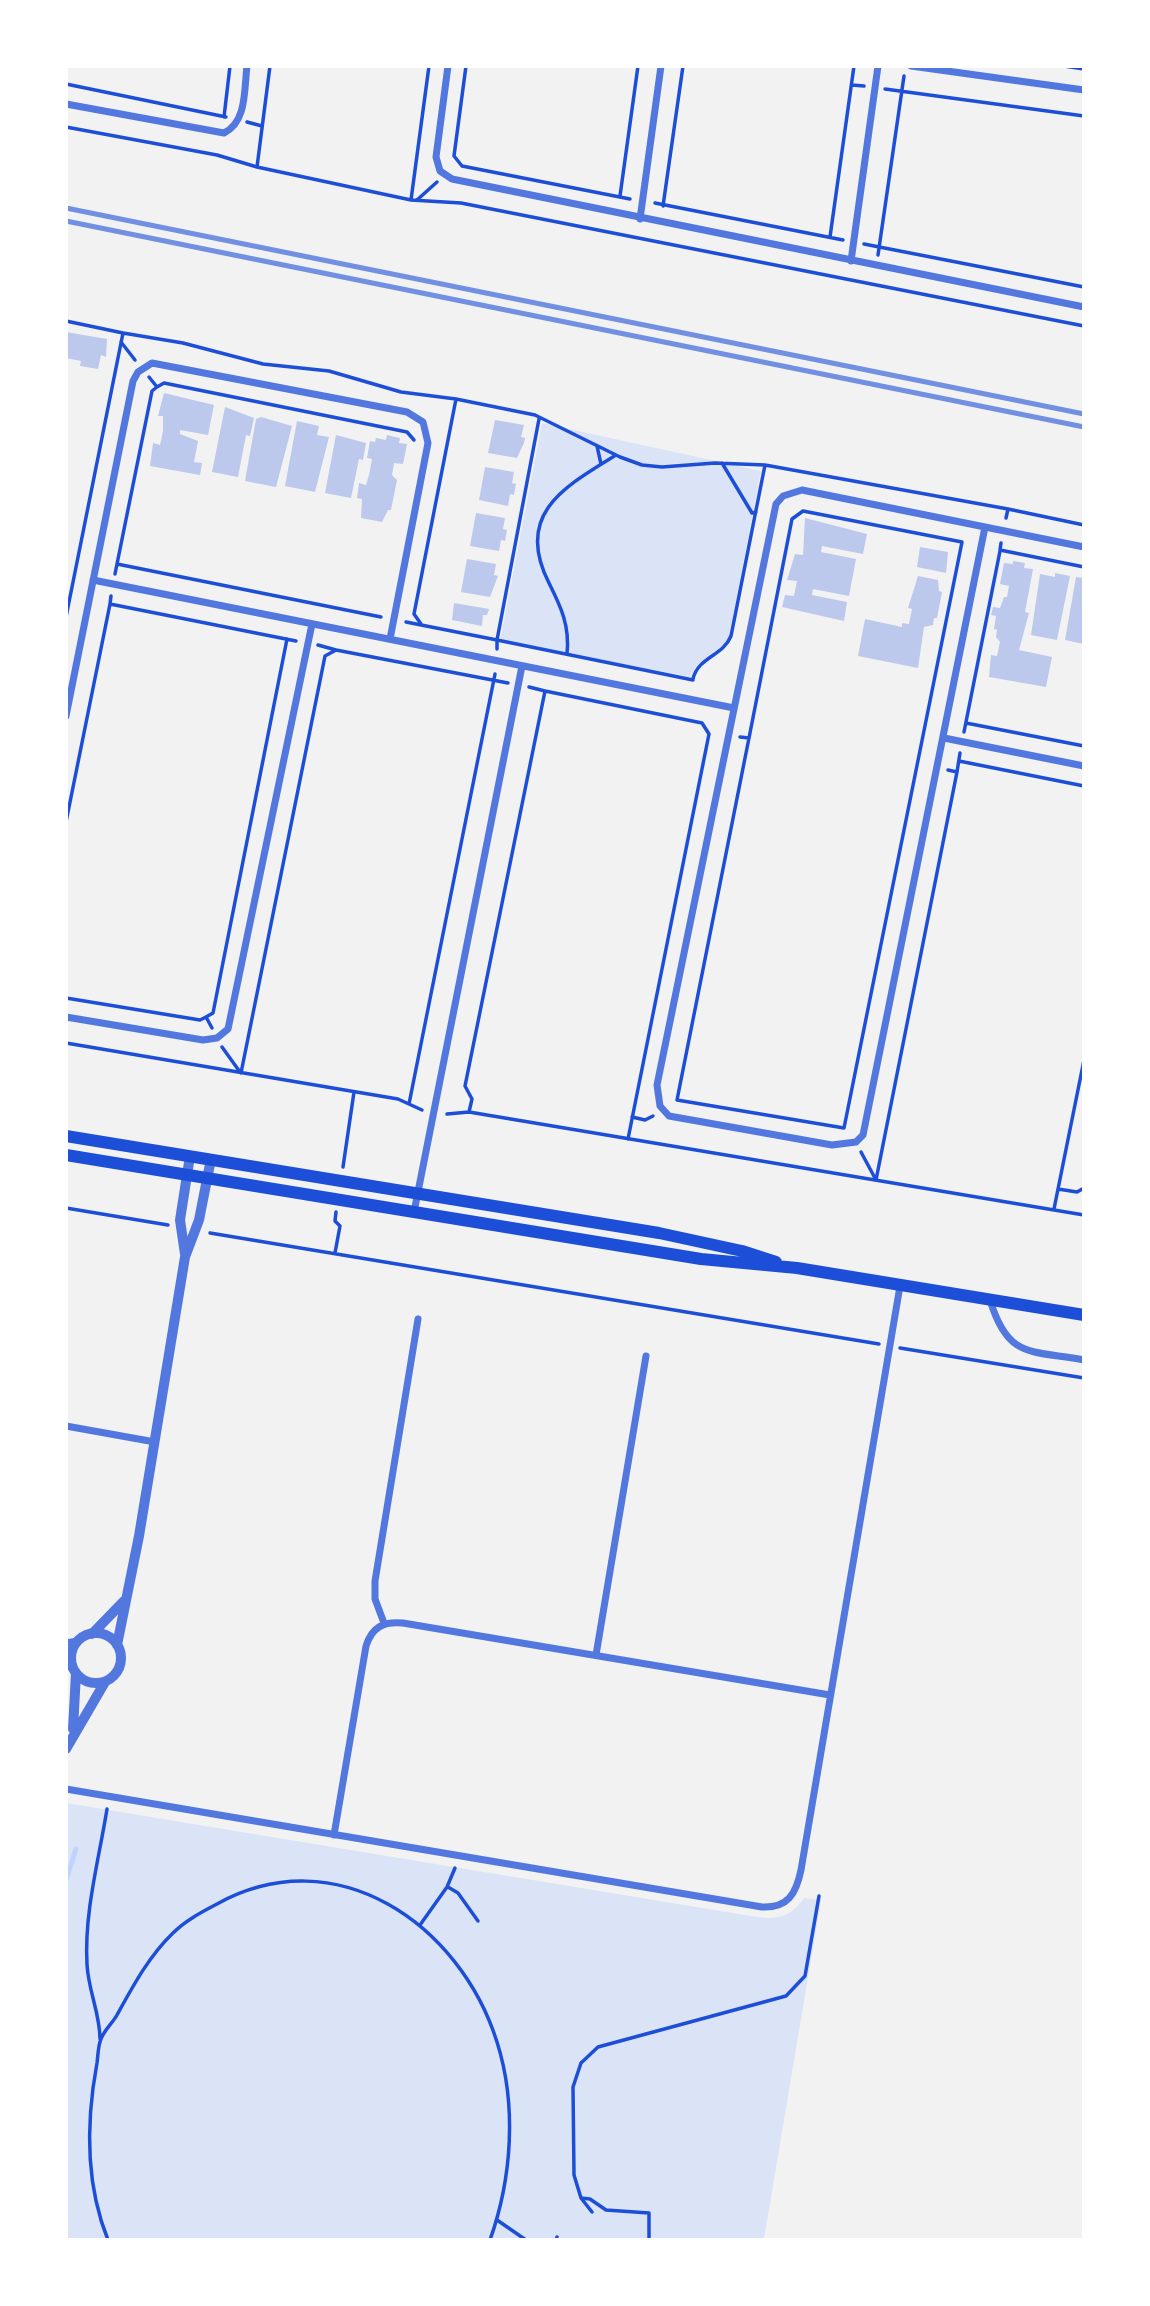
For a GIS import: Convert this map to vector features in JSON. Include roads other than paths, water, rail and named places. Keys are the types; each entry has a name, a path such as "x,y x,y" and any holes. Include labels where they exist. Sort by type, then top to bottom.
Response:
{"main road":[{"path":"66,1136 418,1191 696,1240 797,1268"},
{"path":"66,1155 701,1259 797,1268 1083,1315"}],"street":[{"path":"66,104 216,134 231,130 239,120 247,66"},
{"path":"448,66 436,157 440,172 444,176 640,219 1083,307"},
{"path":"640,219 661,66"},
{"path":"851,261 878,66"},
{"path":"908,66 1083,90"},
{"path":"66,716 133,381 142,369 152,363 408,412 423,422 428,443 390,639"},
{"path":"985,527 863,1135 856,1142 832,1146 683,1121 663,1111 657,1098 657,1085 773,515 783,496 802,490 985,527 1083,547"},
{"path":"93,580 734,708"},
{"path":"66,1017 203,1040 217,1038 228,1029 312,624"},
{"path":"414,1212 522,666"},
{"path":"944,738 1083,766"},
{"path":"185,1257 180,1227 190,1156"},
{"path":"66,1749 104,1682 119,1667 117,1645 132,1578 185,1257 196,1230 211,1159"},
{"path":"66,1789 762,1907 783,1904 793,1895 798,1881 900,1286"},
{"path":"990,1300 997,1325 1014,1346 1083,1360"},
{"path":"384,1623 375,1599 375,1581 418,1319"},
{"path":"596,1655 646,1356"},
{"path":"66,1426 155,1442"},
{"path":"73,1735 72,1642 92,1634 125,1600"},
{"path":"334,1835 366,1646 373,1631 384,1623 403,1623 830,1695"},
{"path":"92,1634 104,1635 117,1645"},
{"path":"72,1669 92,1683 104,1682"}],"waterway":[{"path":"66,1880 76,1849"}],"railway":[{"path":"66,208 1084,414"},
{"path":"66,221 1084,427"}]}
